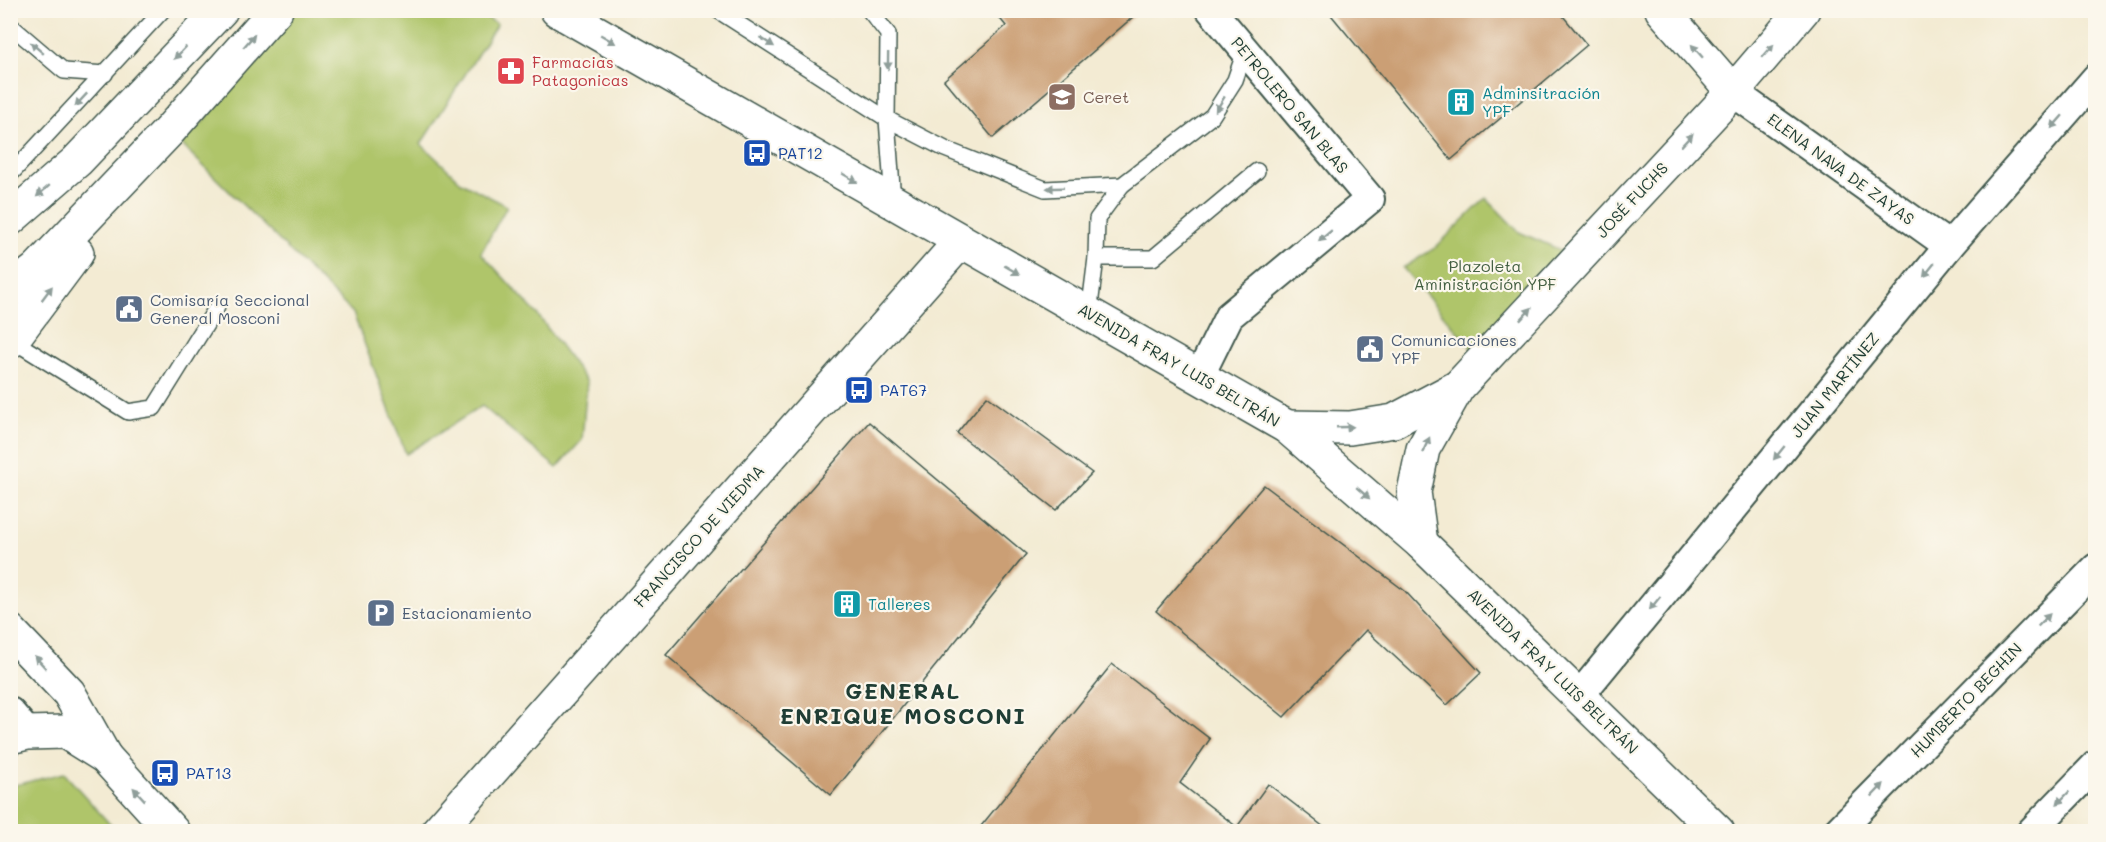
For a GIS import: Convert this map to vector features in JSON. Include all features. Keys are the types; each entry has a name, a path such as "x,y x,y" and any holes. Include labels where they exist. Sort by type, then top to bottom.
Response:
{"main road":[{"path":"11,218 77,161 221,10"},
{"path":"10,290 37,269 168,132 276,10"},
{"name":"AVENIDA FRAY LUIS BELTRÁN","path":"557,10 1287,427 1421,543 1718,831"},
{"path":"1662,10 1733,92"},
{"name":"JOSÉ FUCHS","path":"1421,543 1414,492 1423,449 1458,387 1733,92 1803,10"},
{"path":"11,341 168,132"},
{"name":"FRANCISCO DE VIEDMA","path":"437,831 961,241"},
{"name":"JOSÉ FUCHS","path":"1287,427 1350,428 1394,421 1458,387"},
{"path":"10,631 69,693 105,757 173,831"},
{"path":"16,727 65,732 105,757"}],"street":[{"name":"PETROLERO SAN BLAS","path":"1199,377 1229,316 1370,199 1211,10"},
{"name":"JUAN MARTÍNEZ","path":"1579,696 1949,246 2096,78"},
{"name":"ELENA NAVA DE ZAYAS","path":"1733,92 1949,246"},
{"name":"HUMBERTO BEGHIN","path":"1838,831 2096,568"},
{"path":"2031,831 2096,765"}],"lane":[{"path":"10,175 163,10"},
{"path":"717,10 887,119 945,149 1045,189 1122,185"},
{"path":"869,10 888,34 887,119 893,202"},
{"path":"10,25 63,71 105,74"},
{"path":"1089,314 1096,258 1097,219 1122,185 1212,116 1234,80 1245,51"},
{"path":"1096,258 1153,258 1257,171"},
{"path":"11,341 128,412 154,408 217,307"}],"green space":[{"path":"297,11 475,11 497,24 421,144 461,182 507,206 481,253 537,314 587,382 582,440 557,468 482,406 406,454 353,313 180,143 201,124"},
{"name":"Plazoleta Aministración YPF","path":"1486,198 1519,232 1565,252 1474,351 1403,268 1435,248"},
{"path":"64,773 116,831 11,831 11,786"}],"building":[{"path":"993,10 1141,10 993,138 944,80 1006,26"},
{"name":"Adminsitración YPF","path":"1327,10 1558,10 1587,45 1451,160"},
{"path":"987,396 1092,473 1056,510 957,433"},
{"name":"Talleres","path":"869,422 1026,554 831,795 666,655"},
{"path":"1264,485 1405,591 1481,673 1447,705 1366,630 1284,717 1156,611"},
{"path":"1112,664 1210,739 1180,783 1237,827 1268,784 1329,831 977,831"}],"place":[{"name":"Farmacias Patagonicas","path":"511,71"},
{"name":"Ceret","path":"1062,97"},
{"name":"Adminsitración YPF","path":"1461,102"},
{"name":"PAT12","path":"757,153"},
{"name":"Comisaría Seccional General Mosconi","path":"129,309"},
{"name":"Comunicaciones YPF","path":"1370,349"},
{"name":"PAT67","path":"859,390"},
{"name":"Talleres","path":"847,604"},
{"name":"Estacionamiento","path":"381,613"},
{"name":"PAT13","path":"165,773"}],"district":[{"name":"GENERAL ENRIQUE MOSCONI","path":"903,704"}]}
